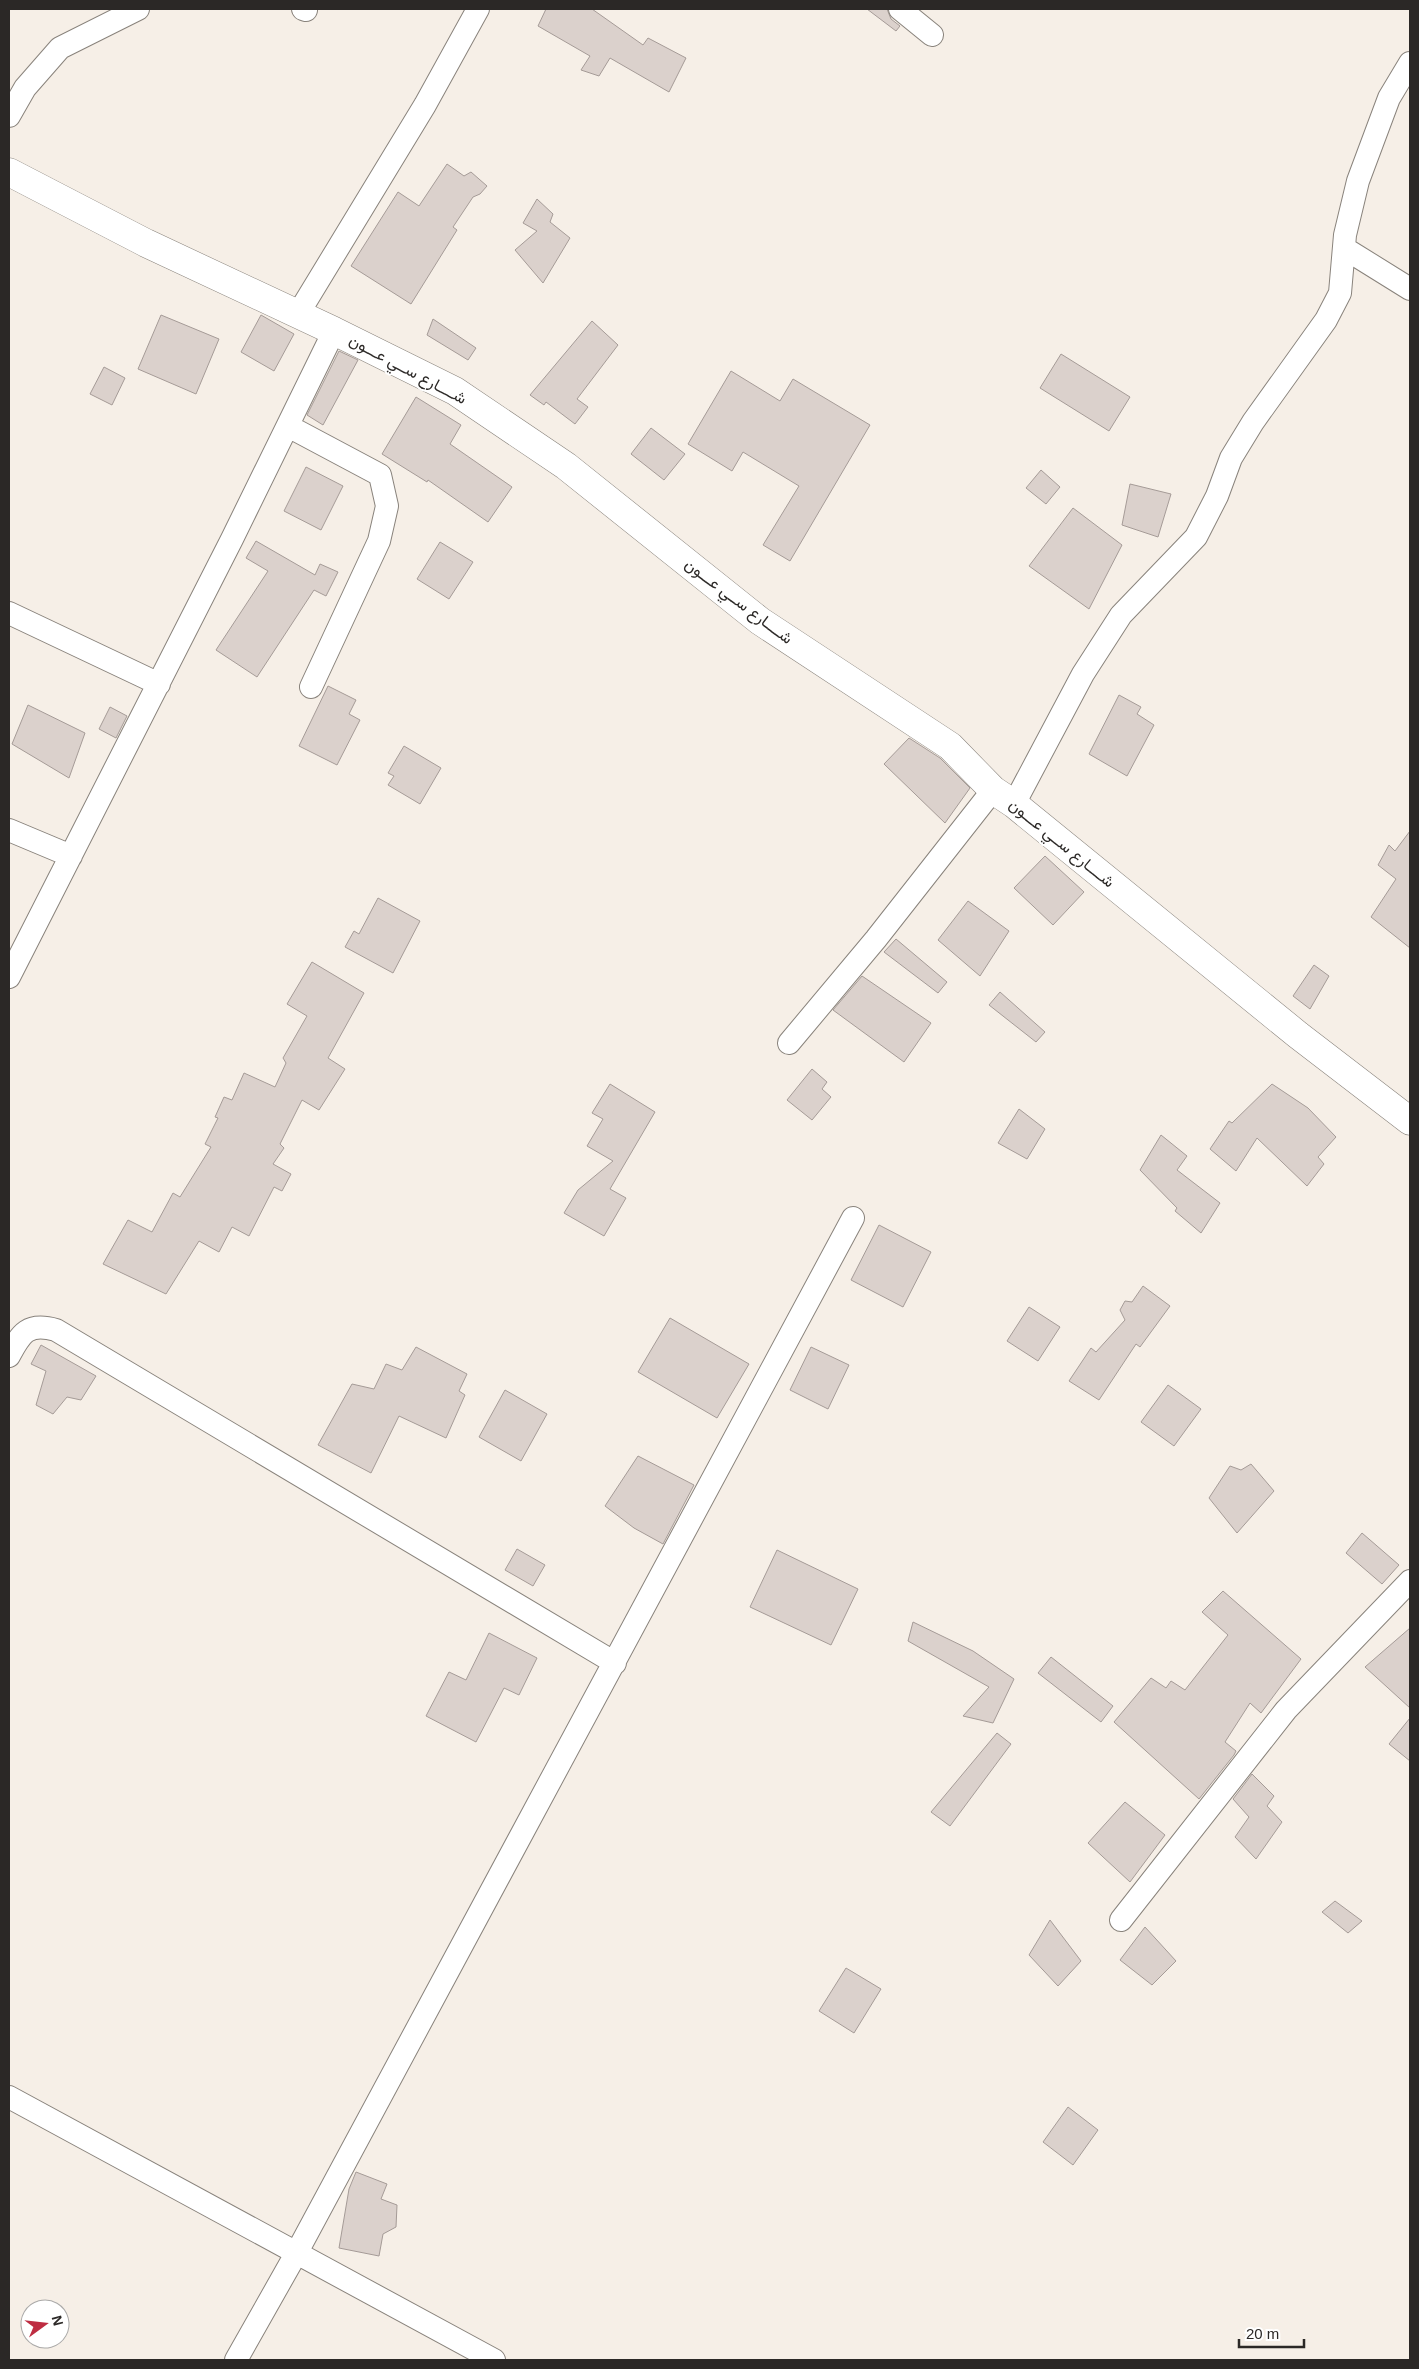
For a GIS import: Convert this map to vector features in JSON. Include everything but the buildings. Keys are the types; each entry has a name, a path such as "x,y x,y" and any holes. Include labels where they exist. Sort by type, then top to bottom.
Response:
{"street":[{"path":"9,116 25,88 60,48 138,9"},
{"path":"298,314 425,104 478,9"},
{"path":"900,9 932,36"},
{"path":"790,1043 876,939 1004,797 1121,616 1196,537 1217,496 1232,458 1253,422 1326,320 1340,293 1345,235 1358,181 1389,98 1410,63"},
{"name":"شــــارع ســي عـــون","path":"9,172 146,243 334,330 454,391 566,466 760,621 950,746 1004,797 1298,1036 1410,1122"},
{"path":"1344,248 1410,289"},
{"path":"9,977 159,684 334,330"},
{"path":"288,426 380,475 387,506 379,541 312,687"},
{"path":"9,612 159,684"},
{"path":"9,830 71,856"},
{"path":"236,2360 297,2252 615,1664 853,1218"},
{"path":"9,1356 16,1339 28,1330 40,1326 56,1330 615,1664"},
{"path":"1121,1920 1286,1710 1325,1667 1409,1585"},
{"path":"9,2097 494,2360"}]}
